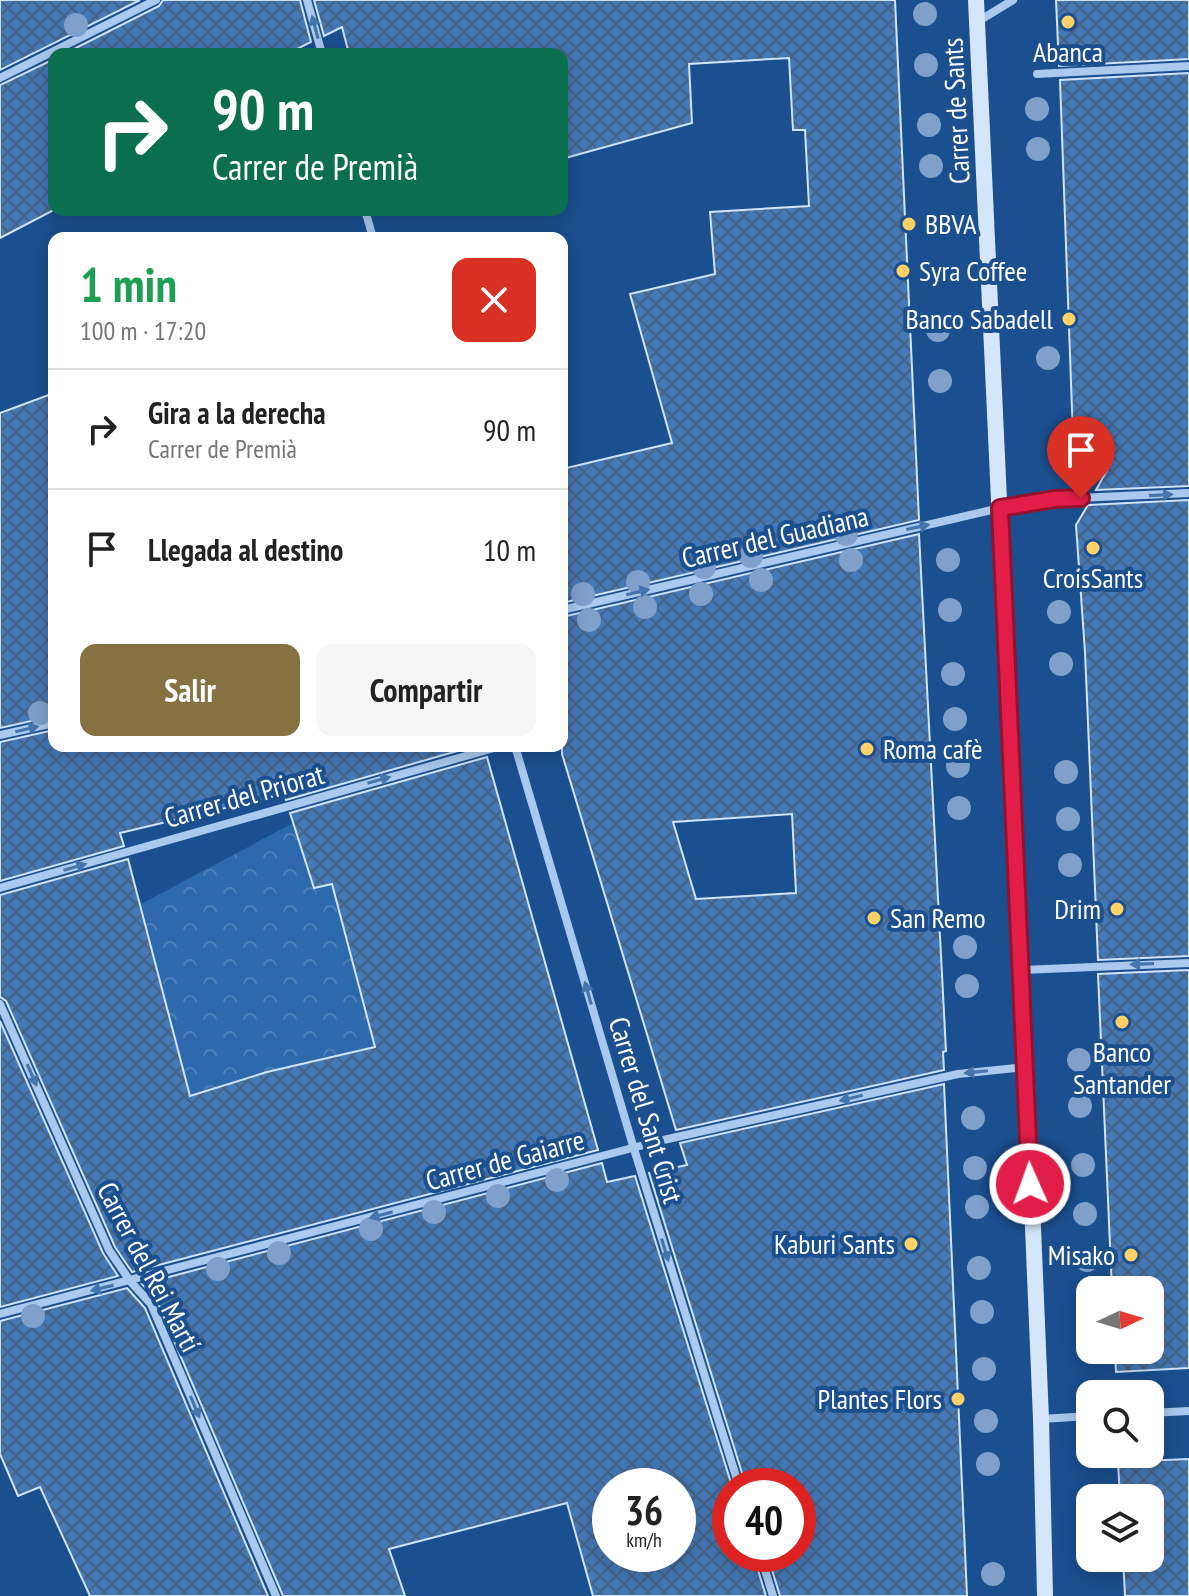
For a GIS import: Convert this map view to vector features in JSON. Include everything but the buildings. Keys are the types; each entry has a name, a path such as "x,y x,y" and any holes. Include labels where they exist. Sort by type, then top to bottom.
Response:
{"street":[{"path":"60,48 156,0"},
{"path":"307,0 320,48"},
{"name":"Carrer de Sants","path":"976,0 1041,1419 1045,1596"},
{"path":"977,22 1013,0"},
{"path":"0,78 48,54"},
{"path":"1037,74 1189,66"},
{"name":"Carrer del Guadiana","path":"568,609 1000,508 1055,499 1189,493"},
{"path":"0,735 48,724"},
{"name":"Carrer del Priorat","path":"0,888 480,752"},
{"name":"Carrer del Sant Crist","path":"517,752 634,1149 733,1468"},
{"path":"1021,970 1189,963"},
{"name":"Carrer del Rei Martí","path":"0,1004 109,1250 130,1281 151,1304 276,1596"},
{"name":"Carrer de Gaiarre","path":"0,1314 634,1149 958,1074 1025,1067"},
{"path":"1164,1412 1189,1411"},
{"path":"1041,1419 1076,1417"},
{"path":"766,1572 773,1596"}],"green space":[{"path":"293,823 314,888 332,884 375,1047 267,1073 190,1096 141,904"}],"place":[{"name":"Abanca","path":"1068,22"},
{"name":"BBVA","path":"909,224"},
{"name":"Syra Coffee","path":"903,271"},
{"name":"Banco Sabadell","path":"1069,319"},
{"name":"CroisSants","path":"1093,548"},
{"name":"Roma cafè","path":"867,749"},
{"name":"Drim","path":"1117,909"},
{"name":"San Remo","path":"874,918"},
{"name":"Banco Santander","path":"1122,1022"},
{"name":"Kaburi Sants","path":"911,1244"},
{"name":"Misako","path":"1131,1255"},
{"name":"Plantes Flors","path":"958,1399"}],"route":[{"path":"1030,1184 1000,508 1081,498"}]}
